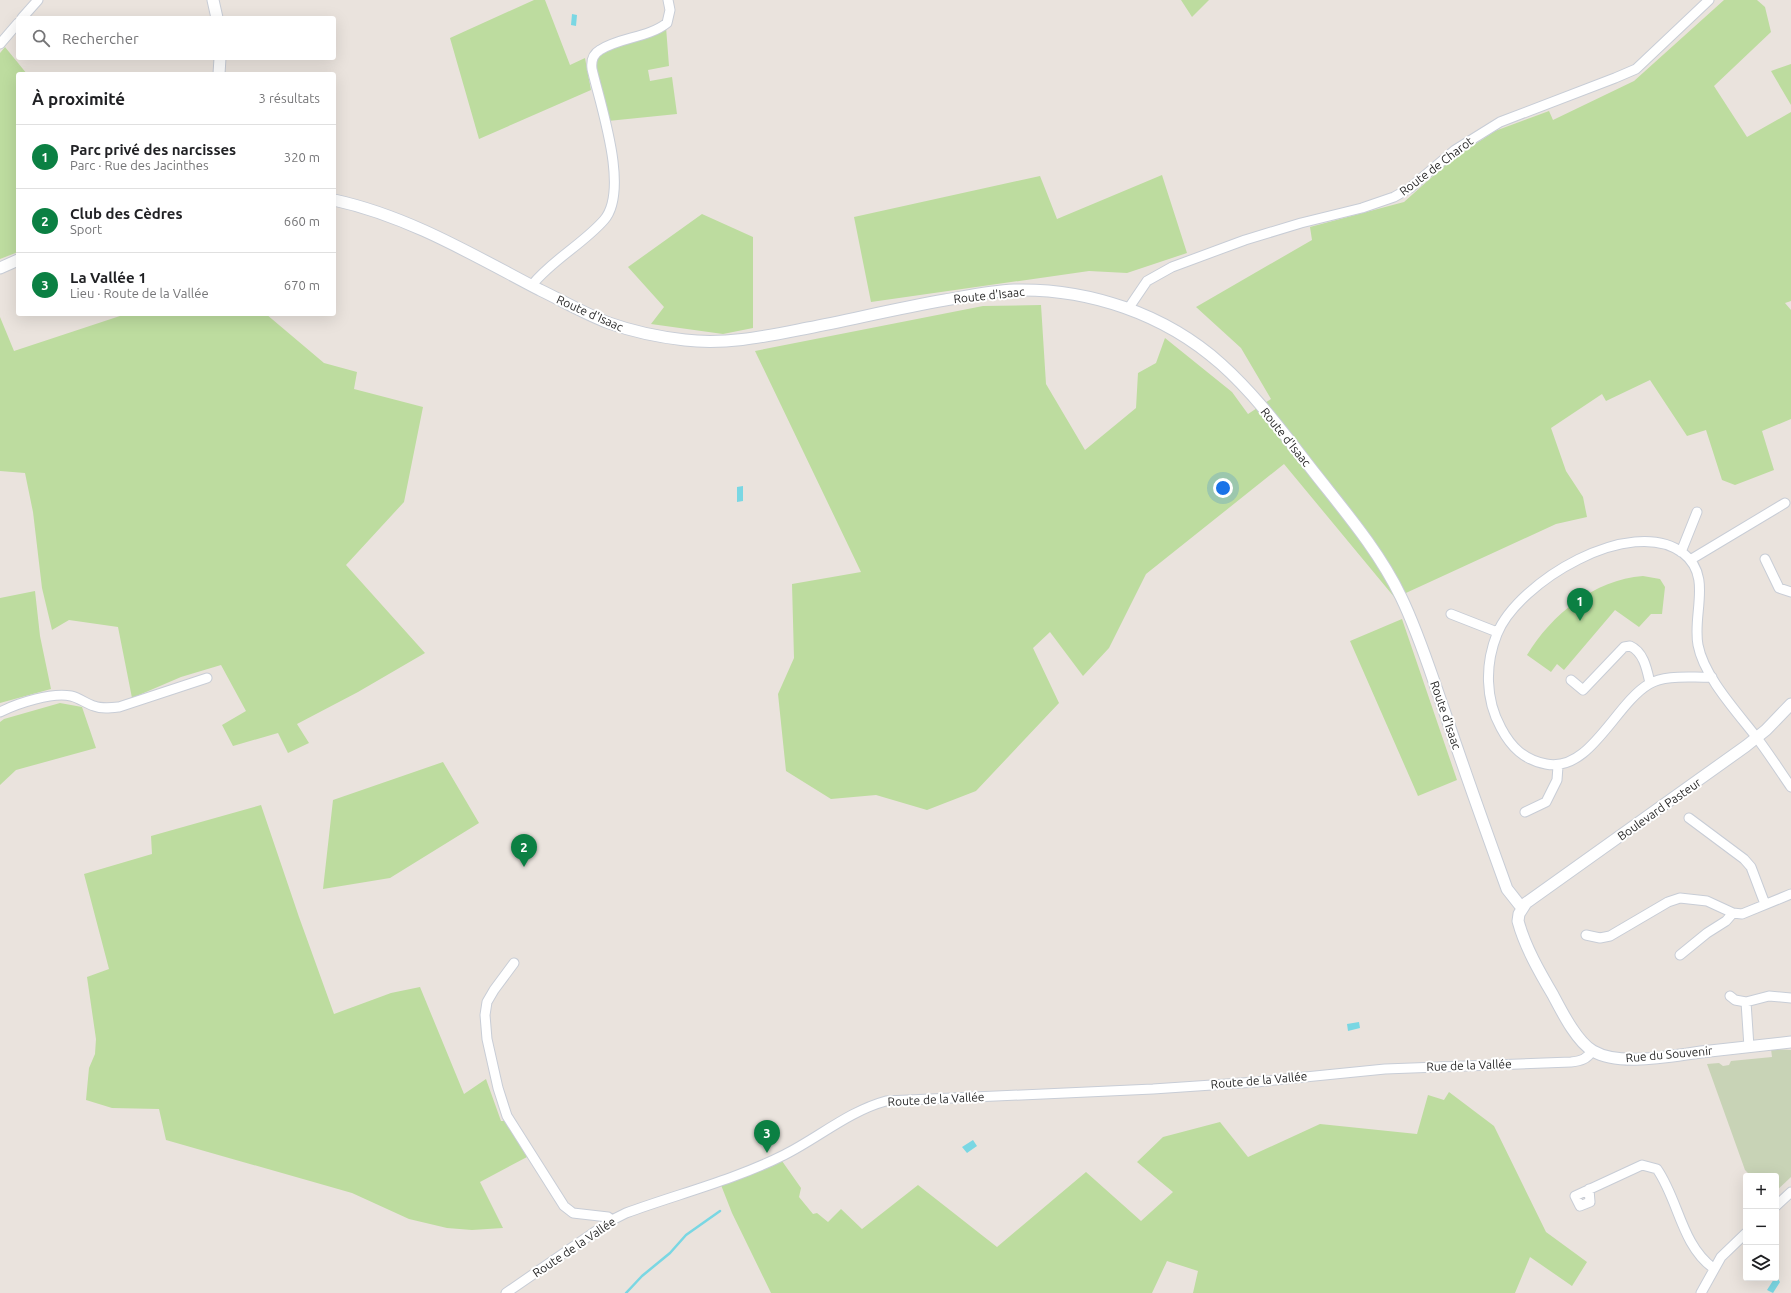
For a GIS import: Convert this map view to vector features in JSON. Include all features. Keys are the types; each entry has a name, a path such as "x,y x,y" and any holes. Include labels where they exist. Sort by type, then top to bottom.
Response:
{"street":[{"path":"24,16 38,0"},
{"path":"213,0 217,16"},
{"path":"532,285 605,219 614,194 614,164 592,69 593,57 600,50 654,30 667,23 670,10 668,0"},
{"name":"Route de Charot","path":"1128,309 1147,281 1165,270 1245,240 1301,223 1362,208 1394,197 1410,188 1455,150 1500,122 1636,69 1708,0"},
{"path":"0,44 16,25"},
{"path":"219,72 220,60"},
{"name":"Route d'Isaac","path":"336,200 361,206 410,224 585,313 610,323 659,337 704,342 760,338 927,303 989,292 1013,290 1056,292 1085,296 1128,309 1175,331 1207,352 1259,403 1356,526 1383,565 1399,592 1422,649 1507,889 1522,908"},
{"path":"0,268 16,261"},
{"path":"1690,560 1785,503"},
{"path":"1681,552 1698,512"},
{"path":"1712,678 1662,679 1650,683 1634,695 1587,749 1574,760 1558,766 1530,760 1520,753 1508,741 1498,723 1491,703 1488,668 1497,632 1519,603 1556,571 1604,548 1632,541 1650,541 1681,552 1690,560 1699,578 1700,590 1696,630 1698,647 1712,678 1791,787"},
{"path":"1765,559 1779,588 1791,592"},
{"path":"1451,614 1497,632"},
{"path":"1571,680 1583,690 1624,647 1630,646 1640,652 1646,666 1650,683"},
{"path":"0,712 14,706 58,694 73,696 94,706 104,708 119,707 206,678"},
{"name":"Boulevard Pasteur","path":"1522,908 1704,778 1756,738 1791,704"},
{"path":"1526,812 1546,802 1557,780 1558,766"},
{"path":"1689,818 1744,859 1751,867 1765,904"},
{"path":"1586,936 1600,938 1610,936 1668,902 1680,898 1707,901 1733,914 1742,914 1791,894"},
{"path":"1522,908 1519,914 1520,929 1536,962 1566,1019 1592,1051"},
{"path":"1680,955 1707,933 1726,922 1733,914"},
{"path":"514,963 487,1002 485,1015 487,1039 498,1088 507,1116 564,1206 574,1212 584,1215 608,1217 612,1220"},
{"path":"1730,996 1735,1000 1746,1002 1769,996 1791,998"},
{"path":"1746,1002 1749,1047"},
{"name":"Rue du Souvenir","path":"1592,1051 1611,1058 1626,1059 1791,1042"},
{"name":"Rue de la Vallée","path":"1341,1072 1432,1066 1571,1062 1580,1061 1587,1058 1592,1051"},
{"name":"Route de la Vallée","path":"506,1293 612,1220 626,1213 762,1165 804,1144 861,1109 886,1101 1153,1089 1256,1082 1341,1072"},
{"path":"1589,1190 1642,1165 1657,1169 1663,1178 1685,1233 1695,1249 1714,1268"},
{"path":"1779,1203 1791,1192"},
{"path":"1701,1293 1714,1268 1726,1252 1743,1236"}],"green space":[{"path":"534,0 545,0 570,65 585,58 591,90 479,139 450,38"},
{"path":"1181,0 1209,0 1192,17"},
{"path":"1724,0 1757,0 1765,7 1771,32 1714,86 1747,137 1791,112 1791,301 1785,303 1791,310 1791,419 1762,431 1774,470 1735,485 1722,480 1706,430 1687,436 1650,380 1606,401 1602,394 1551,428 1566,471 1583,497 1587,517 1556,524 1395,598 1284,464 1146,574 1109,648 1083,676 1050,632 1033,648 1059,703 976,791 927,810 876,795 831,799 786,771 778,694 794,658 792,584 861,572 755,351 983,306 1041,305 1046,384 1085,450 1136,408 1138,373 1156,363 1165,338 1232,392 1248,414 1271,399 1241,348 1196,307 1312,240 1310,227 1404,202 1451,160 1495,131 1549,111 1553,120 1634,81"},
{"path":"666,27 669,66 648,70 650,81 672,77 677,114 608,121 595,62 600,54"},
{"path":"5,47 25,72 16,72 16,253 0,259 0,53"},
{"path":"1791,64 1791,105 1771,71"},
{"path":"1162,175 1187,253 1127,273 1089,271 871,302 854,217 1040,176 1057,219"},
{"path":"702,214 753,237 753,328 723,334 651,324 664,307 628,267"},
{"path":"120,316 268,316 324,363 357,372 354,389 423,407 404,502 346,565 425,653 358,692 297,724 309,743 288,753 278,733 233,746 222,725 246,711 221,665 181,677 132,698 118,627 69,620 52,630 42,588 33,512 25,473 0,471 0,317 14,351"},
{"path":"1643,576 1660,579 1665,587 1662,614 1651,614 1639,627 1615,610 1564,670 1557,664 1551,672 1527,655 1549,626 1576,602 1591,592 1608,584"},
{"path":"35,591 40,636 51,689 0,703 0,598"},
{"path":"1402,619 1457,780 1418,796 1350,641"},
{"path":"60,703 82,707 96,748 16,770 0,785 0,722 4,719"},
{"path":"443,762 479,823 390,878 323,889 333,800"},
{"path":"261,805 334,1014 391,993 420,987 464,1094 486,1079 501,1121 505,1121 527,1157 480,1182 503,1228 472,1230 447,1228 409,1219 352,1193 166,1140 159,1109 112,1108 86,1100 89,1068 95,1054 96,1039 87,977 109,969 84,874 152,854 151,836"},
{"path":"1771,1049 1791,1050 1791,1177 1779,1188 1779,1173 1748,1173 1745,1170 1707,1064 1719,1063 1723,1066 1729,1065 1731,1061 1772,1057"},
{"path":"1449,1092 1494,1126 1546,1232 1587,1262 1572,1286 1530,1257 1515,1293 1193,1293 1198,1271 1167,1261 1152,1293 771,1293 732,1213 721,1185 782,1161 801,1188 799,1197 813,1214 817,1213 828,1222 841,1209 862,1229 918,1185 997,1247 1086,1172 1141,1221 1173,1192 1137,1162 1163,1137 1220,1122 1248,1157 1320,1124 1417,1134 1428,1095 1444,1100"}],"water":[{"path":"572,14 577,15 576,26 571,25"},
{"path":"743,486 743,501 737,502 737,487"},
{"path":"1359,1022 1360,1028 1348,1031 1347,1024"},
{"path":"973,1140 977,1146 967,1153 962,1147"},
{"path":"1779,1280 1780,1282 1773,1293 1767,1290 1773,1281"}],"waterway":[{"path":"626,1293 642,1276 670,1253 686,1235 720,1211"}],"place":[{"name":"Parc privé des narcisses","path":"1580,621"},
{"name":"Club des Cèdres","path":"524,867"},
{"name":"La Vallée 1","path":"767,1153"}]}
